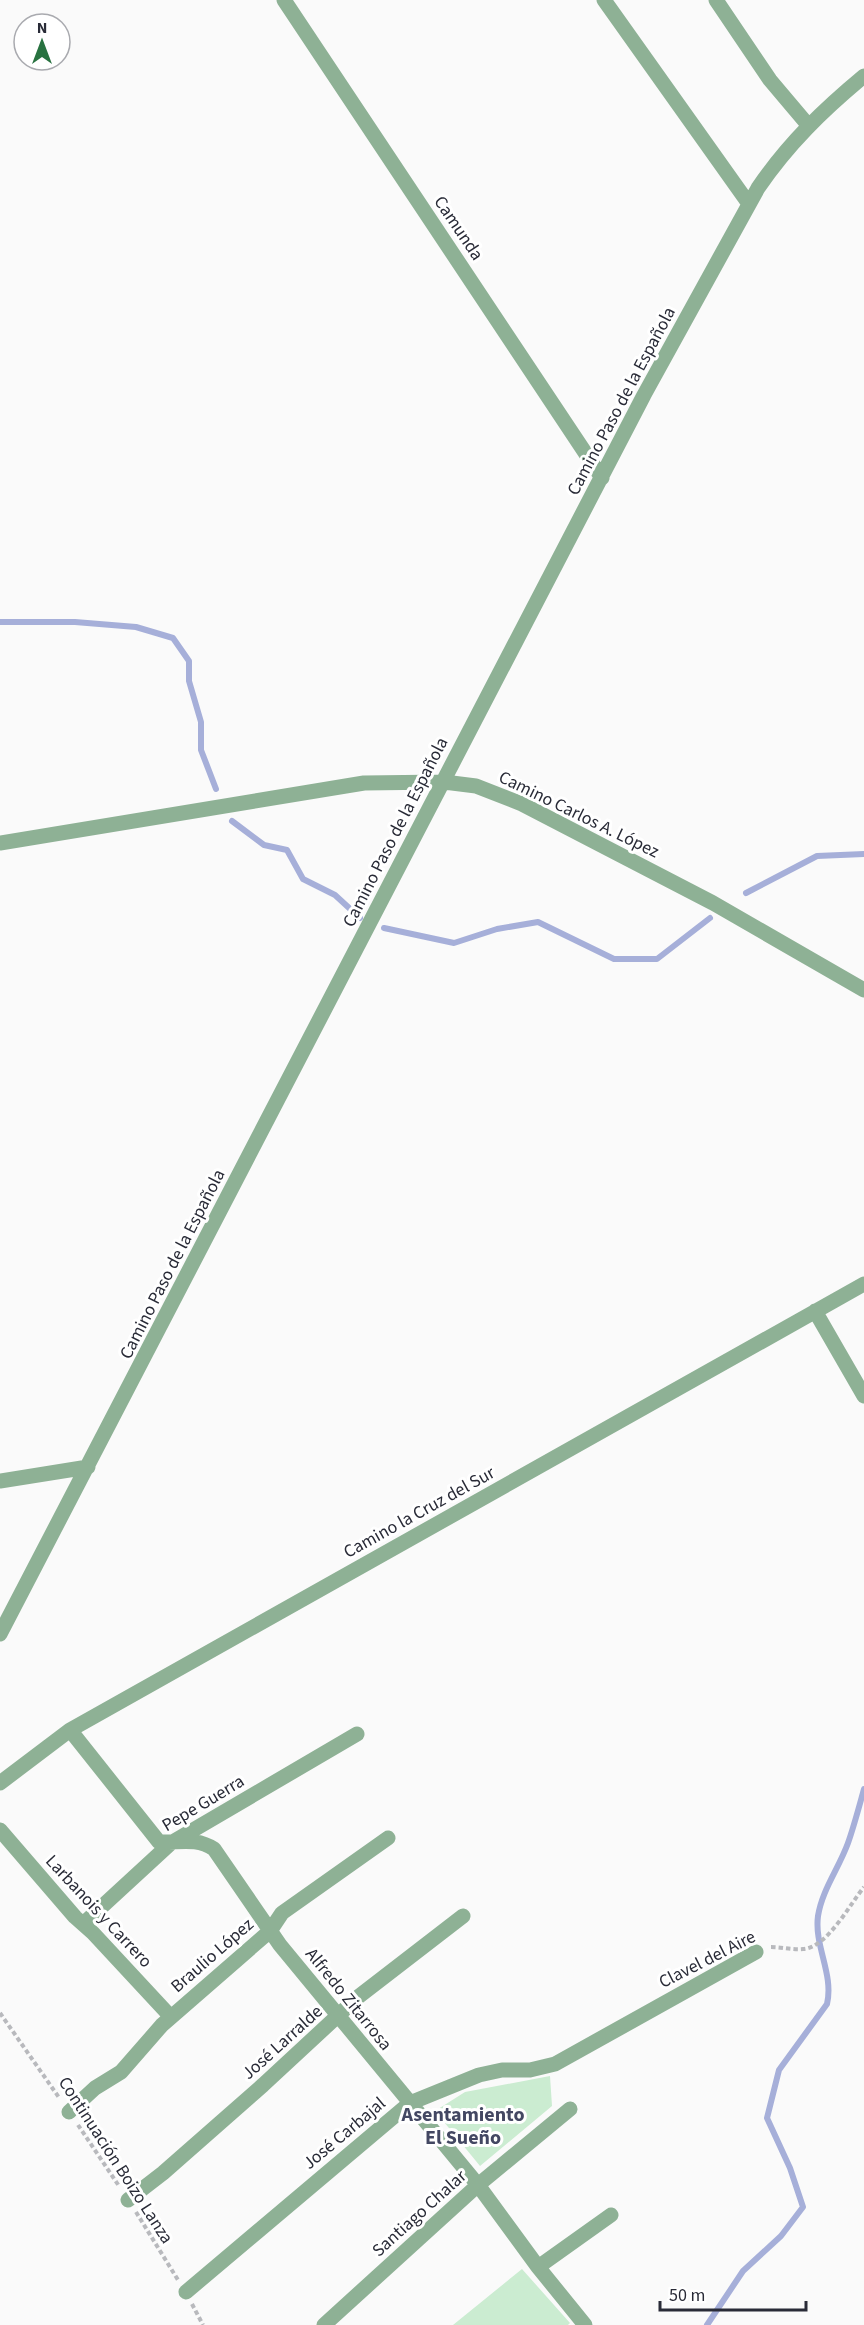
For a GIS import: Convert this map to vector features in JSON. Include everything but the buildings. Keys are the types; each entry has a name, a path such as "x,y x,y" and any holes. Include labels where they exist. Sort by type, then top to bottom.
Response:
{"street":[{"name":"Camunda","path":"284,0 602,478"},
{"path":"604,0 749,204"},
{"path":"716,0 770,80 808,125"},
{"name":"Camino Paso de la Española","path":"0,1634 644,395 749,204 780,156 808,125 864,76"},
{"name":"Camino Carlos A. López","path":"0,843 364,783 444,782 476,786 522,804 713,903 864,990"},
{"name":"Camino la Cruz del Sur","path":"0,1783 70,1730 864,1284"},
{"path":"815,1311 864,1396"},
{"path":"0,1481 88,1467"},
{"path":"70,1730 159,1842 171,1843"},
{"name":"Pepe Guerra","path":"83,1924 171,1843 357,1734"},
{"name":"Larbanois y Carrero","path":"0,1830 83,1924 171,2018"},
{"name":"Braulio López","path":"69,2112 95,2088 120,2072 150,2037 270,1931 282,1913 388,1838"},
{"name":"Alfredo Zitarrosa","path":"171,1843 193,1841 204,1843 214,1849 270,1931 338,2018 478,2185 538,2267 585,2325"},
{"name":"José Larralde","path":"128,2200 163,2173 338,2018 358,1997 463,1916"},
{"name":"Clavel del Aire","path":"555,2064 756,1952"},
{"name":"José Carbajal","path":"186,2292 410,2103 479,2075 502,2070 530,2070 555,2064"},
{"name":"Santiago Chalar","path":"324,2325 478,2185 570,2109"},
{"path":"538,2267 611,2216"}],"path":[{"name":"Clavel del Aire","path":"756,1952 766,1948 780,1947 806,1949 832,1932 850,1903 864,1887"},
{"name":"Continuación Boizo Lanza","path":"0,2013 128,2200 186,2292 203,2325"}],"green space":[{"path":"550,2076 552,2106 480,2166 435,2111 465,2092"},
{"path":"522,2269 570,2323 568,2325 453,2325"}],"waterway":[{"path":"0,622 75,622 136,627 173,638 189,661 189,681 201,722 201,750 216,789"},
{"path":"232,821 264,845 287,850 303,879 335,895 360,918"},
{"path":"746,893 817,856 864,854"},
{"path":"384,928 454,943 497,929 538,922 614,959 657,959 710,918"},
{"path":"707,2325 743,2271 781,2236 803,2207 790,2168 767,2118 779,2070 827,2004 828,1982 819,1938 818,1916 823,1897 848,1843 864,1789"}],"district":[{"name":"Asentamiento El Sueño","path":"463,2126"}]}
